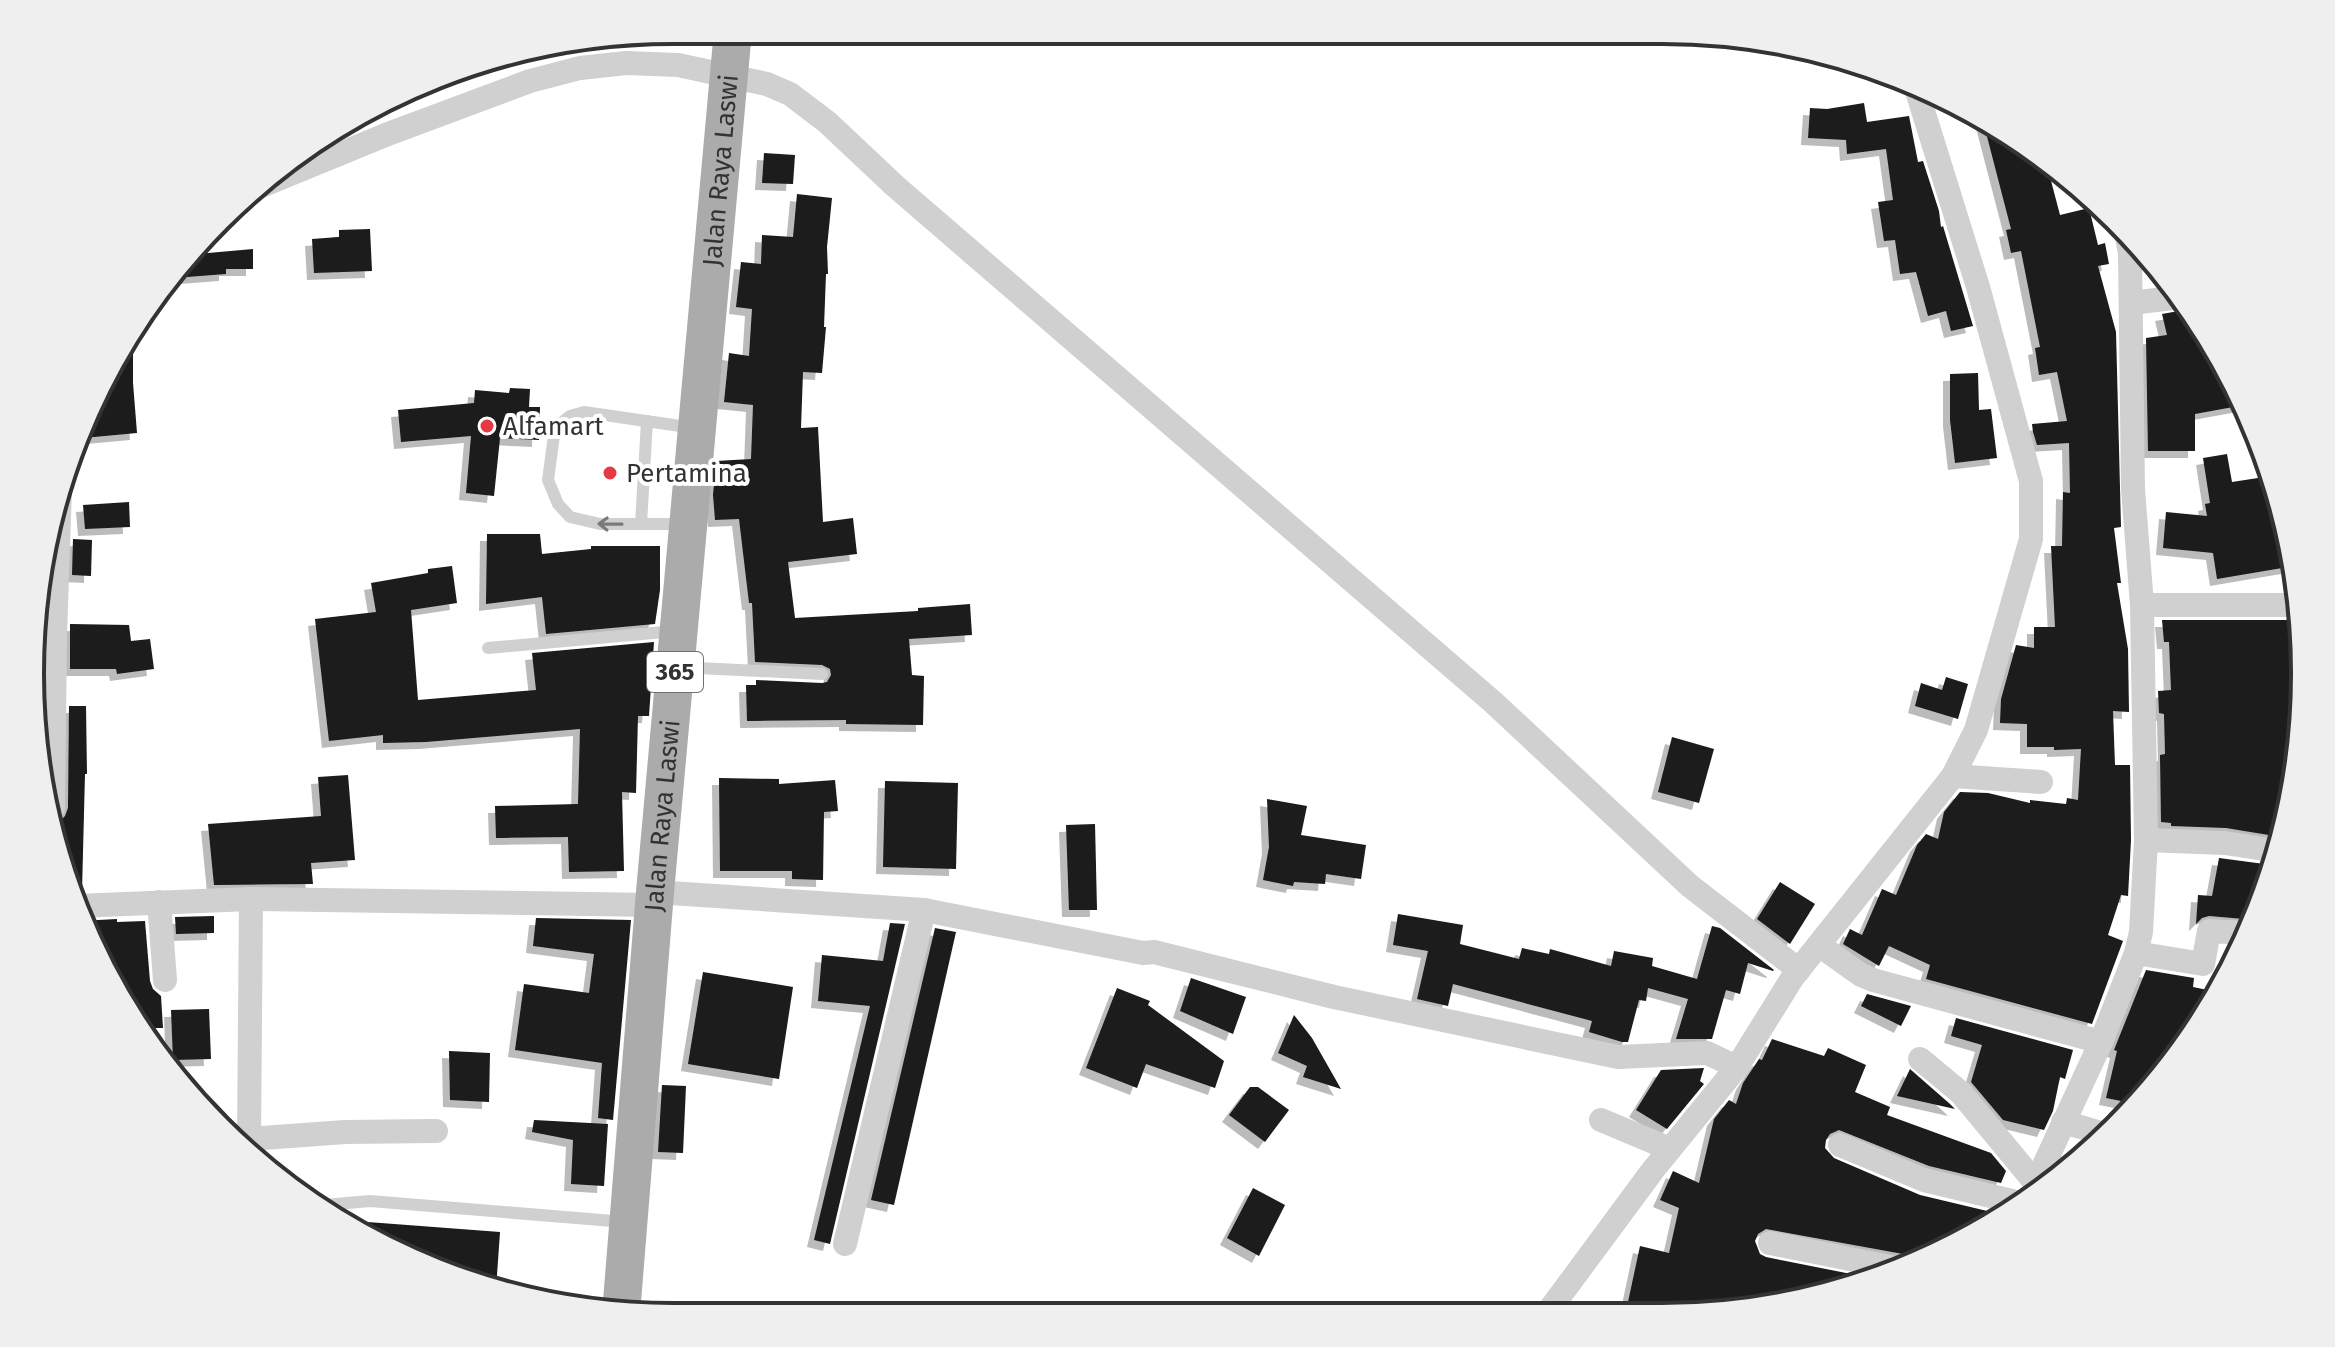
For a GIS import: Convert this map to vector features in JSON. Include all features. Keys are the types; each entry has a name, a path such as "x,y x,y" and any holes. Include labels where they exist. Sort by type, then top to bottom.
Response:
{"main road":[{"name":"Jalan Raya Laswi","path":"622,1301 655,892 732,44"}],"street":[{"path":"289,175 530,81 580,68 626,63 678,65 767,84 790,94 827,122 895,186 1494,703 1690,886 1799,970"},
{"path":"1555,1303 1670,1149 1737,1067 1799,970 1953,776 1976,730 2031,539 2031,481 1978,287 1920,100"},
{"path":"2041,1176 2101,1042 2136,953 2142,917 2146,840 2142,605 2133,489 2130,253"},
{"path":"2131,303 2167,299"},
{"path":"54,782 59,538"},
{"path":"2142,605 2287,605"},
{"path":"1953,776 2041,782"},
{"path":"2146,840 2225,843 2266,849"},
{"path":"89,905 251,899 655,892 919,906 1129,950 1154,952 1334,997 1618,1057 1707,1053 1737,1067"},
{"path":"244,1134 251,899"},
{"path":"159,902 165,980"},
{"path":"845,1244 919,906"},
{"path":"2136,953 2203,964 2209,931 2235,932"},
{"path":"1819,945 1873,980 2101,1042"},
{"path":"1920,1059 1961,1093 2037,1179"},
{"path":"1601,1120 1670,1149"},
{"path":"2063,1122 2094,1131"},
{"path":"249,1139 345,1132 436,1131"},
{"path":"1840,1145 1924,1180 2007,1200"},
{"path":"1770,1243 1878,1265"}],"lane":[{"path":"688,524 600,524 570,517 558,504 548,480 555,428 570,416 584,412 697,428"},
{"path":"641,524 647,421"},
{"path":"488,648 677,649 822,674"},
{"path":"335,1204 370,1201 628,1222"}],"building":[{"path":"1864,103 1867,122 1909,116 1918,162 1923,161 1973,326 1951,331 1946,311 1928,316 1916,272 1900,274 1895,240 1884,241 1878,202 1893,200 1886,149 1847,154 1846,140 1808,138 1810,108 1827,109"},
{"path":"1987,135 2050,178 2060,215 2086,209 2090,212 2098,245 2105,243 2109,264 2098,266 2116,332 2121,527 2114,528 2121,583 2117,583 2128,649 2129,712 2113,711 2115,765 2130,765 2131,840 2128,896 2121,895 2108,935 2123,941 2092,1024 1926,979 1930,965 1889,946 1879,966 1843,944 1850,929 1862,935 1882,889 1896,895 1917,845 1926,834 1938,839 1944,812 1960,792 1988,793 2030,803 2030,800 2066,804 2067,798 2078,800 2081,749 2027,747 2027,724 2000,723 2001,699 2016,645 2034,648 2034,627 2055,627 2051,546 2062,546 2063,492 2070,493 2069,443 2037,445 2033,432 2032,424 2067,421 2057,372 2039,375 2035,348 2040,347 2021,251 2011,253 2006,230 2011,229"},
{"path":"764,153 795,155 793,184 762,183"},
{"path":"797,194 832,198 822,373 803,372 801,428 818,427 823,522 853,518 857,554 788,562 795,618 918,611 918,608 970,604 972,635 909,639 912,675 924,676 923,725 846,724 846,720 747,721 746,685 756,685 756,680 822,683 827,682 831,675 830,669 822,665 755,662 752,603 749,603 739,519 715,520 713,495 716,461 751,459 753,405 724,402 729,353 749,356 752,309 736,307 741,262 761,264 762,235 793,237"},
{"path":"370,229 372,271 314,273 312,239 339,237 339,230"},
{"path":"253,249 253,269 226,269 226,274 184,277 204,253"},
{"path":"2176,311 2207,359 2232,407 2195,414 2195,451 2148,451 2146,338 2167,335 2162,314"},
{"path":"133,351 133,383 137,433 90,437"},
{"path":"1978,373 1979,410 1991,409 1997,458 1955,463 1950,420 1950,374"},
{"path":"510,388 530,389 529,407 540,407 539,440 500,438 494,496 466,493 471,436 401,442 398,410 474,403 475,390 509,393"},
{"path":"2227,454 2232,482 2260,478 2282,568 2217,579 2213,553 2163,548 2166,512 2207,516 2205,504 2210,503 2203,458"},
{"path":"129,502 130,527 85,529 83,505"},
{"path":"487,534 540,534 542,554 591,549 591,546 660,546 660,590 655,624 546,634 542,597 486,604"},
{"path":"73,539 92,540 91,576 72,575"},
{"path":"452,566 457,603 411,610 418,700 536,690 532,653 654,642 649,716 638,716 636,793 622,792 624,871 569,872 568,837 496,838 495,806 578,804 580,729 426,742 383,743 383,735 329,741 315,619 376,612 371,583"},
{"path":"2162,620 2289,620 2290,715 2286,756 2270,835 2226,828 2171,826 2171,823 2161,822 2160,755 2165,754 2164,714 2159,713 2158,691 2171,690 2169,642 2164,642"},
{"path":"70,624 129,625 131,641 150,639 154,669 117,674 116,669 70,669"},
{"path":"1946,677 1968,684 1958,719 1915,706 1921,683 1942,690"},
{"path":"69,706 86,706 87,774 82,889 61,820 68,808"},
{"path":"1672,737 1714,749 1699,803 1658,792"},
{"path":"348,775 355,860 311,863 313,884 214,885 208,824 321,816 318,777"},
{"path":"719,778 779,779 779,784 835,780 838,811 824,812 823,880 792,879 792,871 720,871"},
{"path":"885,781 958,783 956,869 883,867"},
{"path":"1267,799 1307,806 1301,835 1366,845 1361,879 1326,874 1325,884 1294,882 1293,886 1263,880 1269,847"},
{"path":"1095,824 1097,910 1069,910 1066,825"},
{"path":"2219,858 2262,864 2241,919 2209,916 2196,924 2198,895 2212,896"},
{"path":"1780,882 1815,904 1790,944 1757,919"},
{"path":"1398,914 1463,925 1460,944 1519,959 1522,948 1549,954 1550,949 1611,966 1614,951 1653,958 1652,966 1697,979 1712,926 1720,928 1774,970 1748,963 1740,994 1726,990 1712,1039 1676,1039 1688,999 1648,988 1646,1001 1639,1000 1628,1042 1622,1042 1589,1032 1592,1021 1453,984 1448,1006 1417,999 1428,951 1393,945"},
{"path":"214,916 214,933 176,934 175,917"},
{"path":"536,918 631,920 613,1120 598,1118 602,1063 515,1050 524,984 589,993 594,954 533,946"},
{"path":"95,920 145,921 150,981 161,996 163,1028 154,1028 150,1023 128,988"},
{"path":"890,923 905,924 830,1244 814,1240 870,1006 818,1001 822,955 883,961"},
{"path":"935,928 956,932 894,1205 871,1200"},
{"path":"2146,970 2194,978 2193,987 2206,990 2161,1057 2120,1105 2121,1101 2106,1098 2117,1051 2114,1050"},
{"path":"703,972 793,987 779,1079 688,1064"},
{"path":"1191,978 1246,997 1233,1034 1180,1011"},
{"path":"1117,988 1150,1001 1148,1005 1224,1061 1215,1088 1146,1064 1137,1088 1086,1068"},
{"path":"1867,994 1911,1006 1901,1026 1861,1006"},
{"path":"209,1009 211,1059 176,1060 173,1055 171,1010"},
{"path":"1294,1015 1312,1038 1341,1089 1303,1077 1307,1066 1278,1053"},
{"path":"1956,1018 2073,1050 2065,1079 2060,1077 2053,1111 2044,1130 2003,1120 1971,1082 1982,1045 1951,1036"},
{"path":"1772,1039 1824,1056 1828,1048 1866,1065 1855,1092 1890,1107 1887,1115 1991,1153 2006,1171 2001,1183 1929,1166 1839,1130 1830,1134 1825,1148 1834,1158 1920,1195 1988,1211 1903,1254 1766,1229 1758,1234 1755,1241 1760,1254 1851,1274 1744,1298 1628,1303 1640,1246 1669,1253 1679,1208 1660,1200 1673,1171 1699,1183 1714,1119 1729,1100 1736,1104 1743,1083 1759,1059 1762,1060"},
{"path":"449,1051 490,1053 489,1102 450,1100"},
{"path":"1704,1068 1700,1081 1704,1084 1667,1129 1636,1110 1661,1070"},
{"path":"1910,1069 1950,1104 1955,1109 1897,1096"},
{"path":"662,1085 686,1086 683,1153 658,1152"},
{"path":"1250,1087 1258,1087 1289,1110 1265,1142 1229,1115"},
{"path":"534,1120 608,1124 604,1186 571,1184 573,1140 532,1132"},
{"path":"1253,1188 1285,1205 1259,1256 1227,1238"},
{"path":"364,1222 500,1232 497,1278 433,1255"}],"place":[{"name":"Alfamart","path":"487,426"},
{"name":"Pertamina","path":"610,473"}]}
